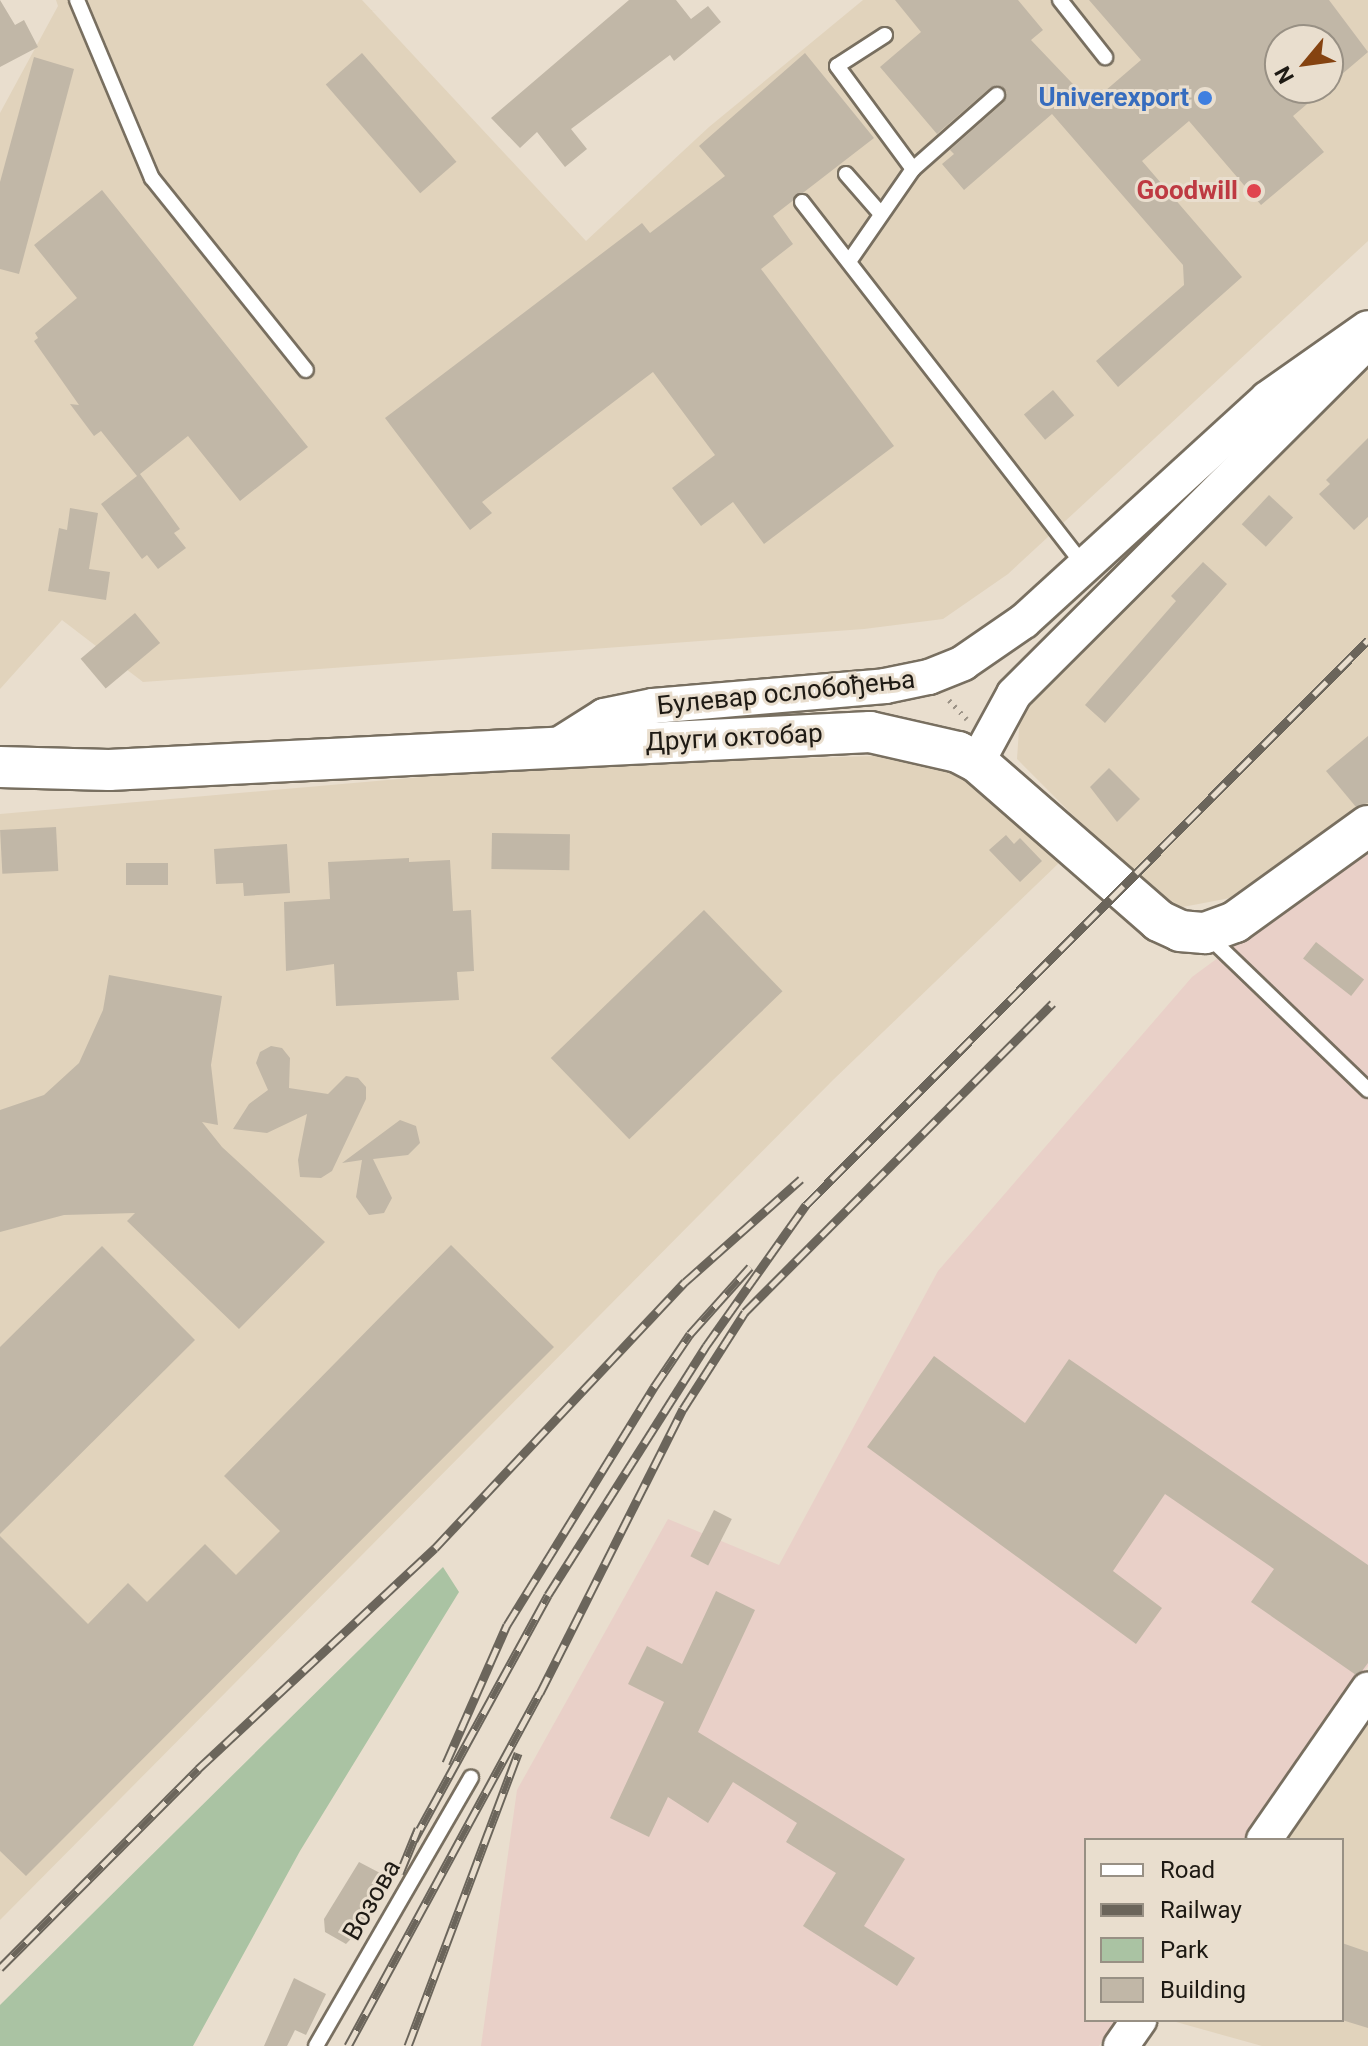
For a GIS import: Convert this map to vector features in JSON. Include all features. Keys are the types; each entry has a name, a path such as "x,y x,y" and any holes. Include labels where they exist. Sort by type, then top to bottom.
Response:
{"main road":[{"name":"Други октобар","path":"0,767 109,770 870,732 958,752 982,751 1159,921 1180,931 1205,933"},
{"path":"1205,933 1235,922 1368,826"}],"street":[{"name":"Булевар ослобођења","path":"555,747 604,716 653,706 929,677 994,645 1225,435 1304,372 1368,328"},
{"path":"982,751 1014,694 1269,444 1368,338"},
{"path":"1269,444 1304,372"},
{"path":"1225,435 1269,444"},
{"path":"1265,1838 1368,1690"},
{"path":"1121,2046 1138,2022"}],"lane":[{"path":"77,0 152,178 306,370"},
{"path":"1060,0 1105,57"},
{"path":"885,35 837,66 913,169"},
{"path":"850,260 913,169 997,95"},
{"path":"846,174 880,213"},
{"path":"802,202 850,260 1084,566"},
{"path":"1205,933 1368,1090"},
{"name":"Возова","path":"316,2046 471,1778"}],"path":[{"path":"929,677 982,751"}],"shaded area":[{"path":"56,0 362,0 586,241 709,127 863,0 1368,0 1368,241 1008,574 943,619 864,629 143,682 62,620 0,689 0,113 58,6"},
{"path":"1368,356 1368,805 1230,898 1167,910 1017,759 1021,700"},
{"path":"905,755 968,775 1061,861 833,1080 0,1920 0,814 547,766"},
{"path":"1368,847 1368,1666 1245,1838 1084,1838 1084,2022 1116,2022 1099,2046 481,2046 517,1790 668,1519 779,1565 938,1271 1192,977"},
{"path":"1368,1711 1368,2046 1262,2046 1176,2022 1344,2022 1344,1838 1284,1838"}],"green space":[{"path":"443,1567 459,1592 300,1851 193,2046 0,2046 0,2005"}],"building":[{"path":"0,0 15,25 24,20 38,47 0,67"},
{"path":"629,0 676,0 691,19 708,6 721,22 674,61 670,55 571,129 587,149 565,167 537,132 520,148 491,118"},
{"path":"895,0 1018,0 1043,30 1031,40 1091,103 1141,60 1089,0 1329,0 1368,52 1344,72 1344,24 1264,24 1264,104 1307,104 1293,116 1324,152 1261,205 1189,121 1142,161 1242,277 1118,387 1096,361 1184,285 1183,265 1052,114 964,190 942,164 954,154 950,150 1004,102 1007,92 1001,86 991,87 937,134 880,67 921,32"},
{"path":"362,53 456,162 420,193 326,84"},
{"path":"805,53 874,138 773,216 793,244 761,269 894,446 764,544 733,502 701,526 672,488 715,455 653,372 482,502 492,513 470,530 385,418 642,223 650,233 725,176 699,146"},
{"path":"34,57 74,69 19,274 0,269 0,182"},
{"path":"102,190 308,447 240,501 188,436 140,474 180,529 174,533 186,548 158,569 147,555 142,559 101,504 137,476 101,431 94,436 70,404 79,405 34,341 38,338 35,333 77,298 34,245"},
{"path":"1053,390 1074,415 1045,440 1024,414"},
{"path":"1368,438 1368,517 1354,530 1319,494 1330,484 1326,480"},
{"path":"1269,495 1293,518 1266,547 1242,524"},
{"path":"70,508 98,513 89,569 110,572 106,600 48,591 59,528 67,530"},
{"path":"1203,562 1227,584 1105,723 1085,705 1176,601 1171,596"},
{"path":"135,613 160,643 106,689 81,659"},
{"path":"1368,736 1368,803 1356,807 1326,771"},
{"path":"1109,768 1140,799 1117,822 1090,787"},
{"path":"56,827 58,871 2,874 0,830"},
{"path":"492,833 570,834 569,870 491,869"},
{"path":"1006,835 1014,844 1020,838 1042,861 1020,882 989,850"},
{"path":"287,844 290,893 244,896 243,883 216,884 214,849"},
{"path":"409,858 409,862 450,860 453,911 471,910 474,971 457,972 459,1000 336,1006 334,964 286,971 284,902 330,899 328,862"},
{"path":"126,863 168,863 168,885 126,885"},
{"path":"704,910 782,991 629,1139 551,1058"},
{"path":"1316,942 1364,980 1351,996 1303,959"},
{"path":"109,975 222,996 211,1065 218,1125 202,1122 222,1147 325,1242 239,1329 127,1221 135,1213 64,1215 0,1232 0,1110 44,1095 79,1063 103,1010"},
{"path":"271,1046 282,1048 290,1058 289,1088 328,1094 346,1076 358,1078 366,1087 366,1099 332,1171 321,1178 300,1177 298,1160 307,1114 267,1133 233,1129 249,1104 268,1090 256,1063 260,1052"},
{"path":"400,1120 416,1126 420,1143 408,1155 373,1159 392,1198 384,1213 369,1215 356,1197 362,1160 342,1163"},
{"path":"451,1245 554,1347 26,1876 0,1851 0,1536 88,1624 128,1583 147,1602 205,1544 236,1575 280,1531 224,1476"},
{"path":"102,1246 195,1340 0,1534 0,1347"},
{"path":"934,1356 1025,1423 1069,1359 1368,1565 1368,1663 1356,1675 1251,1602 1274,1569 1165,1494 1113,1571 1162,1608 1136,1644 867,1447"},
{"path":"714,1510 732,1519 708,1565 690,1556"},
{"path":"716,1591 755,1610 698,1732 905,1859 864,1926 915,1958 897,1986 803,1926 836,1873 786,1842 797,1823 733,1782 708,1823 668,1797 649,1837 610,1818 664,1702 628,1684 647,1646 682,1664"},
{"path":"359,1862 380,1873 366,1899 367,1922 346,1944 325,1932 324,1919"},
{"path":"1344,1944 1368,1952 1368,2028 1344,2021"},
{"path":"294,1978 326,1994 306,2035 295,2030 287,2046 264,2046"}],"railway":[{"path":"414,1840 548,1595 706,1346 806,1205 1368,640"},
{"path":"348,2046 540,1693 683,1409 745,1312 1053,1003"},
{"path":"0,1968 198,1769 435,1548 685,1282 801,1179"},
{"path":"446,1763 507,1625 654,1387 690,1334 750,1267"},
{"path":"408,2046 518,1753"},
{"path":"400,1873 418,1829"}],"place":[{"name":"Univerexport","path":"1205,98"},
{"name":"Goodwill","path":"1254,191"}]}
